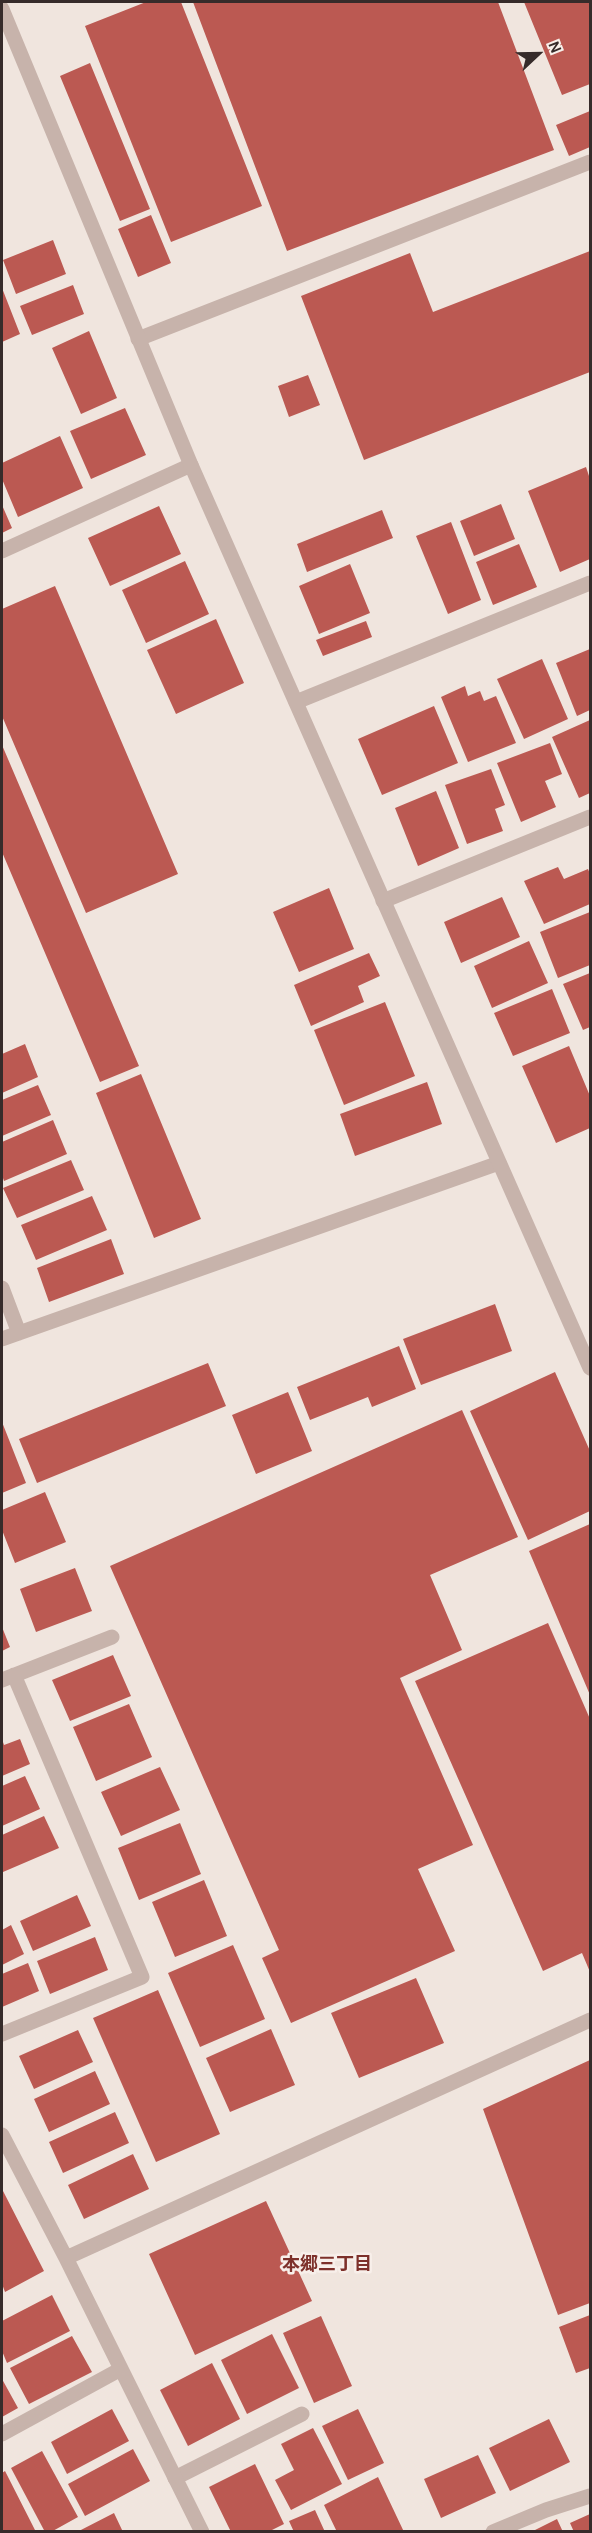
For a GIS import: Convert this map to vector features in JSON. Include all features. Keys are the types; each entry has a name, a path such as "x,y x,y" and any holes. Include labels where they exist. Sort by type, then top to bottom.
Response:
{"street":[{"path":"2,9 191,465 591,1368"},
{"path":"138,339 591,162"},
{"path":"2,551 191,465"},
{"path":"296,702 591,583"},
{"path":"383,901 589,821"},
{"path":"2,1339 499,1163"},
{"path":"2,1288 19,1333"},
{"path":"2,2034 142,1977 8,1678 112,1637"},
{"path":"66,2258 591,2020"},
{"path":"2,2137 66,2258 202,2532"},
{"path":"2,2434 122,2369"},
{"path":"175,2478 302,2414"},
{"path":"493,2532 546,2510 591,2496"}],"building":[{"path":"146,2 181,2 262,206 171,242 85,26"},
{"path":"193,2 498,2 554,150 287,251"},
{"path":"524,2 590,2 590,84 562,95"},
{"path":"90,63 150,209 120,221 60,76"},
{"path":"590,111 590,147 569,156 556,125"},
{"path":"151,215 171,263 138,277 118,229"},
{"path":"53,240 66,274 16,294 3,260"},
{"path":"590,251 590,372 364,460 301,296 410,253 433,312"},
{"path":"73,285 84,314 32,335 20,306"},
{"path":"2,288 20,334 2,342"},
{"path":"89,331 117,398 81,414 52,348"},
{"path":"308,375 320,405 289,417 278,386"},
{"path":"125,408 146,455 91,479 70,431"},
{"path":"60,436 83,488 18,517 2,479 2,463"},
{"path":"586,467 590,479 590,559 560,572 528,491"},
{"path":"501,504 515,539 474,556 460,521"},
{"path":"2,505 12,528 2,533"},
{"path":"159,506 181,554 110,586 88,538"},
{"path":"382,510 393,538 307,572 297,544"},
{"path":"451,522 481,600 448,614 416,536"},
{"path":"519,544 537,587 493,605 476,562"},
{"path":"185,561 209,614 146,643 122,590"},
{"path":"350,564 370,613 319,634 299,586"},
{"path":"55,586 178,874 86,913 2,716 2,609"},
{"path":"216,619 244,683 176,714 147,650"},
{"path":"366,621 372,637 323,656 316,640"},
{"path":"590,649 590,710 577,716 556,663"},
{"path":"542,659 568,719 524,739 497,679"},
{"path":"465,686 468,696 480,691 484,701 496,696 516,743 468,762 441,697"},
{"path":"434,706 458,763 382,795 358,739"},
{"path":"590,720 590,793 579,798 552,737"},
{"path":"550,743 562,774 545,781 556,807 521,822 497,763"},
{"path":"2,745 139,1066 100,1082 2,852"},
{"path":"491,769 505,805 495,809 503,831 467,844 445,785"},
{"path":"436,791 459,848 418,866 395,808"},
{"path":"558,867 564,879 588,869 590,904 544,924 524,881"},
{"path":"329,888 354,949 299,972 273,912"},
{"path":"502,897 520,937 461,963 444,922"},
{"path":"590,912 590,965 558,978 540,932"},
{"path":"529,941 548,983 492,1008 474,966"},
{"path":"369,953 380,976 358,986 364,1002 311,1026 294,985"},
{"path":"590,973 590,1027 583,1030 563,984"},
{"path":"552,989 570,1033 513,1056 494,1013"},
{"path":"385,1002 415,1076 344,1105 314,1030"},
{"path":"25,1044 38,1077 2,1093 2,1054"},
{"path":"569,1046 590,1096 590,1128 556,1143 522,1066"},
{"path":"141,1074 201,1219 154,1238 96,1093"},
{"path":"427,1082 442,1124 355,1156 340,1114"},
{"path":"38,1085 51,1115 2,1136 2,1100"},
{"path":"53,1120 67,1154 4,1181 2,1142"},
{"path":"71,1160 84,1190 17,1218 3,1188"},
{"path":"92,1196 107,1230 36,1260 21,1225"},
{"path":"111,1239 124,1274 49,1302 37,1268"},
{"path":"495,1304 512,1351 421,1385 403,1339"},
{"path":"399,1346 416,1389 372,1407 368,1397 310,1420 297,1387"},
{"path":"208,1363 226,1406 37,1483 19,1439"},
{"path":"555,1372 590,1451 590,1511 528,1540 470,1411"},
{"path":"288,1392 312,1451 256,1474 232,1415"},
{"path":"462,1410 518,1537 430,1575 462,1650 400,1678 473,1845 418,1869 455,1951 291,2023 262,1958 279,1950 110,1566"},
{"path":"2,1422 26,1483 2,1493"},
{"path":"45,1492 66,1542 15,1563 2,1530 2,1510"},
{"path":"590,1524 590,1695 529,1551"},
{"path":"75,1568 92,1611 36,1632 20,1589"},
{"path":"548,1623 590,1719 590,1972 582,1953 543,1971 415,1681"},
{"path":"2,1627 10,1647 2,1651"},
{"path":"113,1655 131,1696 70,1721 52,1680"},
{"path":"129,1704 152,1757 96,1781 73,1727"},
{"path":"2,1739 4,1745 20,1739 30,1764 2,1776"},
{"path":"160,1767 180,1810 121,1836 101,1792"},
{"path":"25,1776 40,1809 2,1826 2,1786"},
{"path":"44,1816 59,1848 3,1872 2,1835"},
{"path":"180,1823 201,1874 139,1900 118,1848"},
{"path":"204,1880 227,1936 175,1957 152,1902"},
{"path":"77,1895 91,1926 33,1951 20,1921"},
{"path":"11,1925 24,1954 2,1965 2,1930"},
{"path":"95,1937 108,1970 50,1994 37,1961"},
{"path":"233,1945 265,2019 200,2047 168,1973"},
{"path":"28,1963 39,1991 2,2007 2,1974"},
{"path":"416,1978 444,2043 359,2078 331,2013"},
{"path":"158,1990 220,2134 156,2162 93,2018"},
{"path":"271,2029 295,2085 230,2112 206,2058"},
{"path":"78,2030 93,2062 34,2089 19,2056"},
{"path":"590,2060 590,2303 558,2315 483,2109"},
{"path":"95,2071 110,2104 49,2132 34,2099"},
{"path":"115,2112 129,2143 63,2173 49,2142"},
{"path":"133,2154 149,2189 84,2219 68,2185"},
{"path":"2,2189 44,2271 5,2292 2,2284"},
{"path":"266,2201 312,2301 195,2355 149,2254"},
{"path":"52,2295 70,2331 7,2363 2,2351 2,2321"},
{"path":"590,2315 590,2368 576,2373 559,2327"},
{"path":"321,2316 352,2386 314,2403 283,2333"},
{"path":"272,2334 299,2388 247,2414 221,2360"},
{"path":"72,2336 92,2372 29,2404 10,2368"},
{"path":"212,2363 240,2419 188,2446 160,2390"},
{"path":"2,2379 18,2408 2,2417"},
{"path":"112,2409 129,2441 67,2474 51,2442"},
{"path":"358,2409 384,2463 348,2480 322,2426"},
{"path":"549,2419 570,2462 510,2491 489,2448"},
{"path":"313,2428 342,2484 291,2510 275,2480 294,2470 281,2444"},
{"path":"133,2449 150,2481 85,2516 68,2484"},
{"path":"42,2451 78,2517 51,2532 45,2532 11,2468"},
{"path":"478,2455 496,2493 441,2518 424,2479"},
{"path":"255,2464 284,2524 268,2532 231,2532 209,2487"},
{"path":"5,2471 36,2532 2,2532 2,2473"},
{"path":"378,2477 404,2532 337,2532 324,2505"},
{"path":"315,2510 325,2532 294,2532 289,2521"},
{"path":"114,2513 123,2532 77,2532"},
{"path":"590,2514 590,2532 574,2532 570,2523"},
{"path":"557,2519 563,2532 531,2532"}],"district":[{"name":"本郷三丁目","path":"327,2265"}]}
